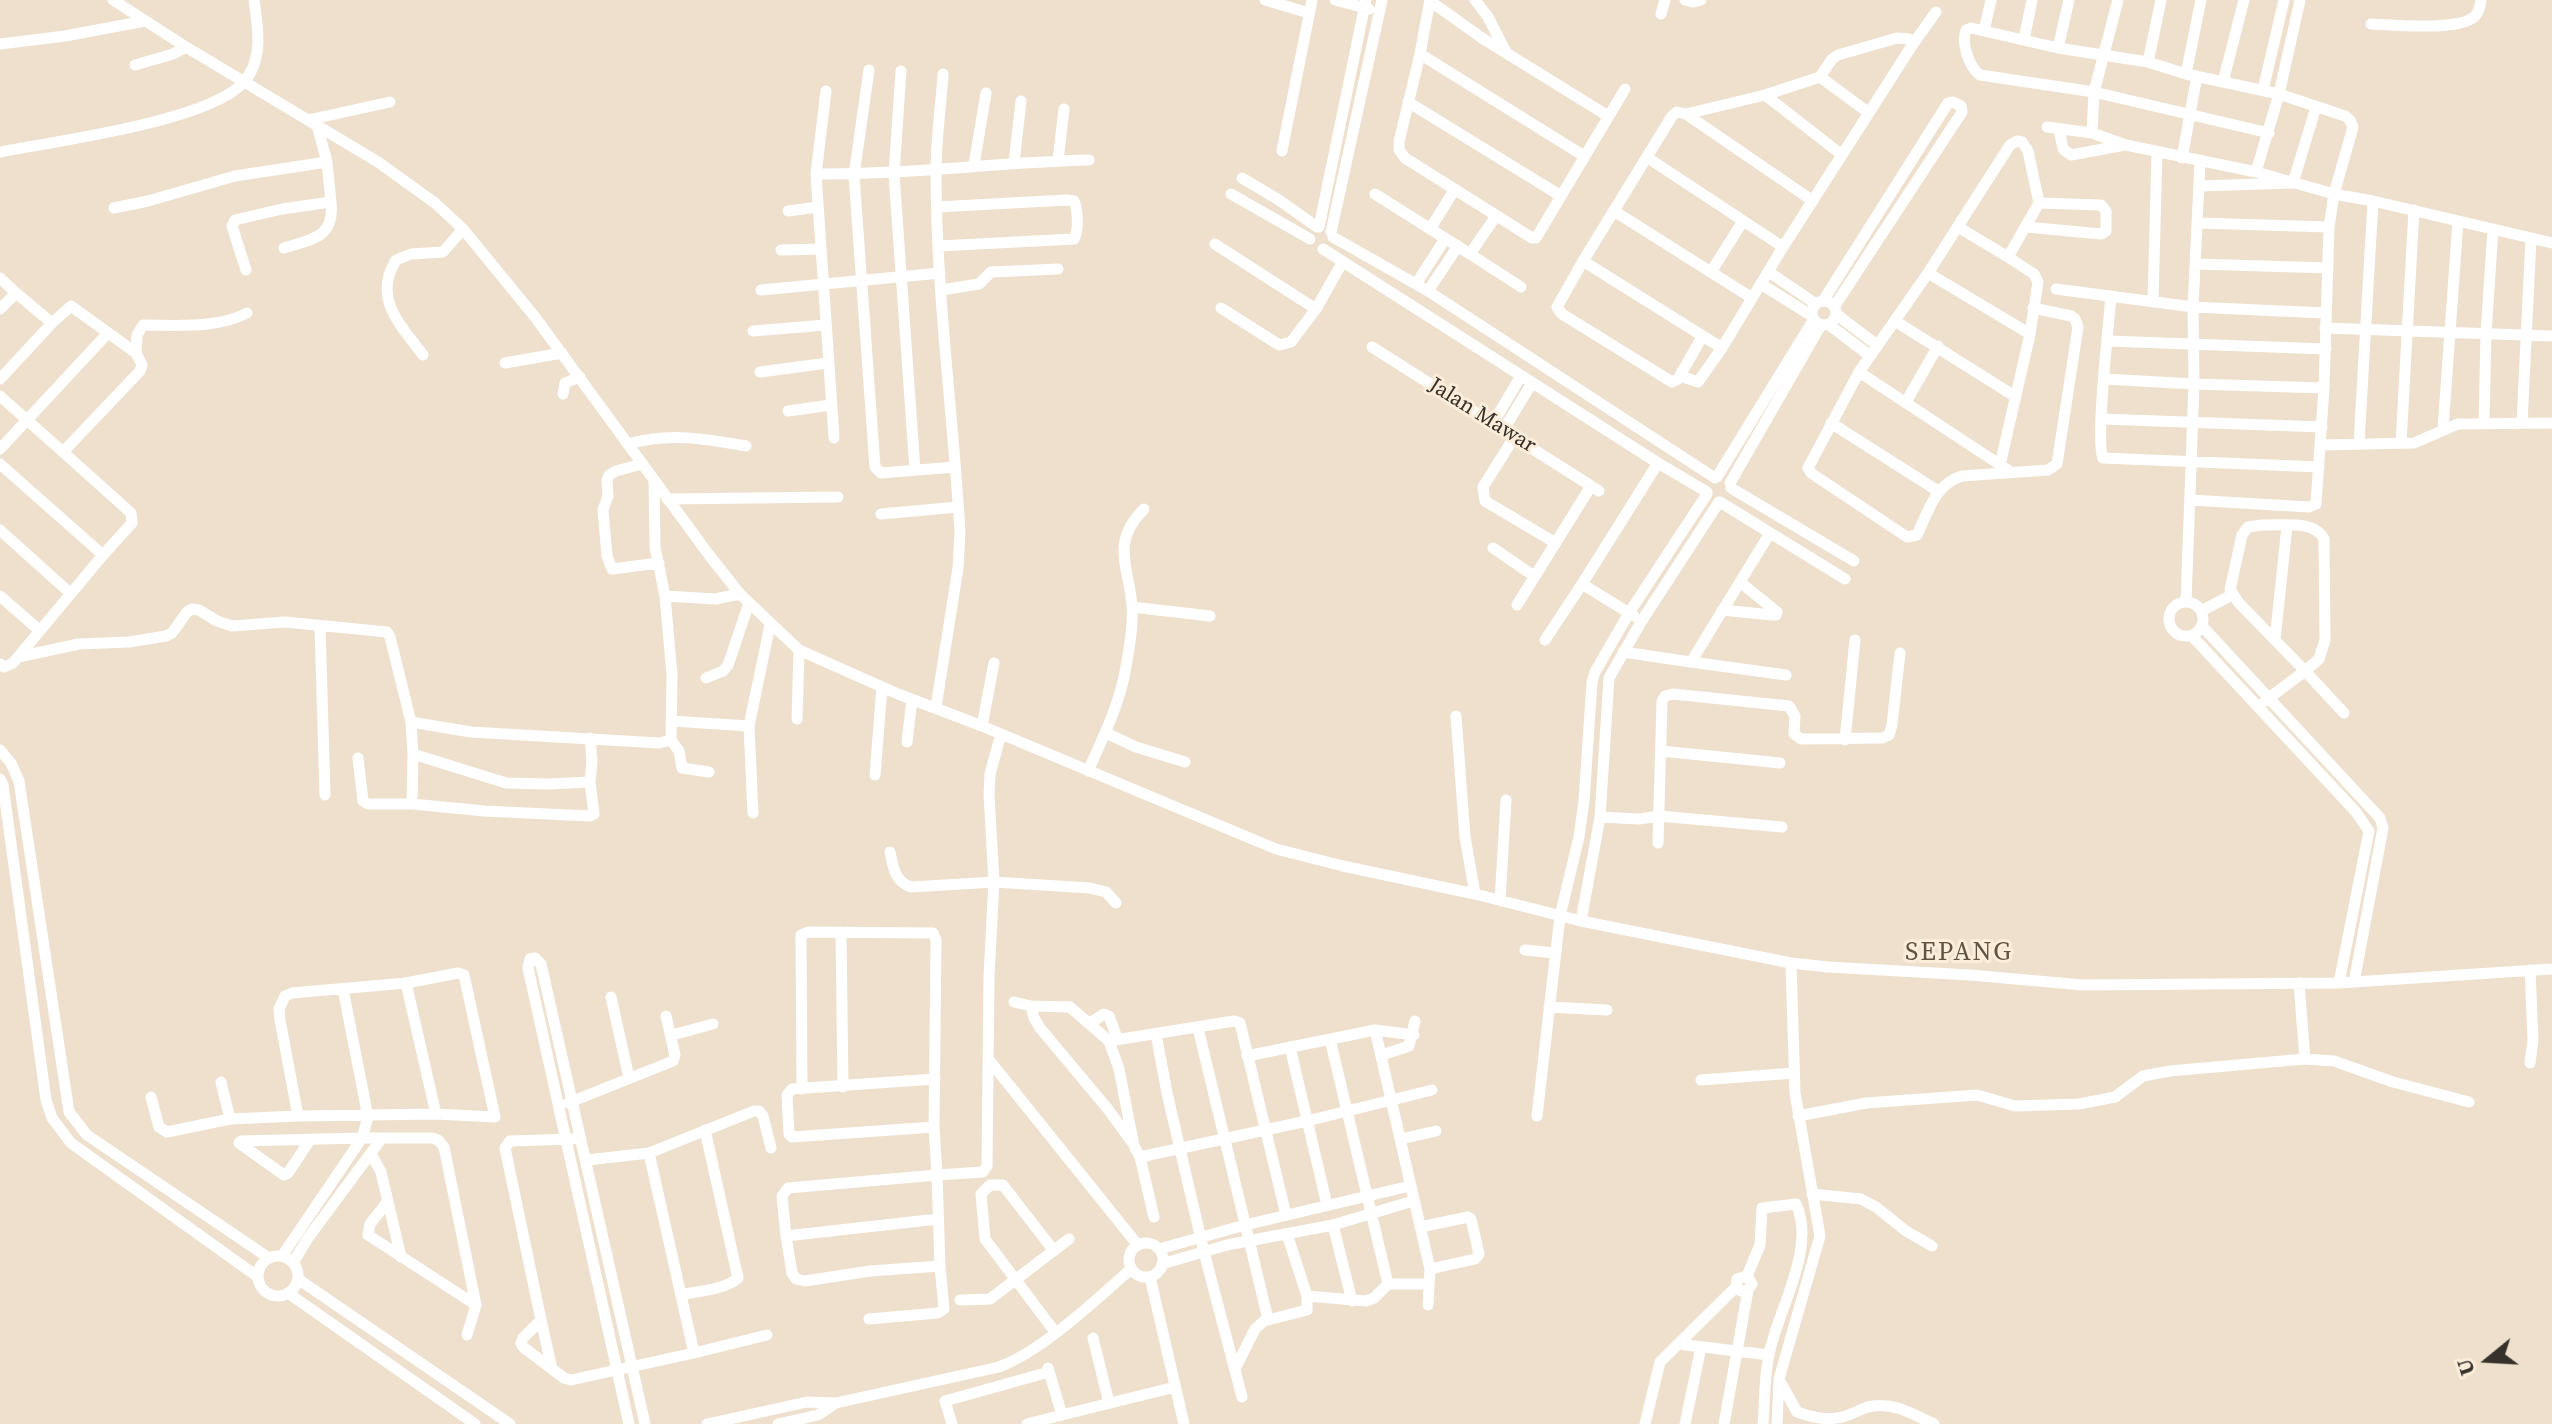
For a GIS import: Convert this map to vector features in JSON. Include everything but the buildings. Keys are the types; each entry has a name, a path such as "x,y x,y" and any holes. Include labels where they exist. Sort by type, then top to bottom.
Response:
{"street":[{"path":"113,0 402,178 463,229 562,353 654,482 744,598 799,650 1276,849 1581,921 1791,963 2083,985 2339,983 2552,969"},
{"path":"0,152 145,124 218,99 244,81 255,58 259,43 254,0"},
{"path":"1265,0 1309,13"},
{"path":"1282,151 1312,0"},
{"path":"1323,249 1330,245 1380,6 1335,0"},
{"path":"1608,116 1430,0 1399,150 1405,158 1532,238 1536,238 1625,89"},
{"path":"1475,0 1507,53"},
{"path":"1661,14 1665,0"},
{"path":"1984,31 1991,0"},
{"path":"2024,40 2032,0"},
{"path":"2058,48 2069,0"},
{"path":"2092,133 2094,92 2118,0"},
{"path":"2148,62 2161,0"},
{"path":"2182,158 2190,115 2201,0"},
{"path":"2223,82 2244,0"},
{"path":"2263,90 2284,0"},
{"path":"2256,172 2279,94 2300,0"},
{"path":"2371,24 2432,26 2463,22 2473,19 2480,9 2481,0"},
{"path":"1318,227 1365,4"},
{"path":"1680,376 1695,383 1700,381 1936,12"},
{"path":"0,44 145,21"},
{"path":"2191,500 2316,504 2326,349 2329,227 2334,194 2353,127 2348,117 2279,94 2148,62 2058,48 1984,31 1968,29 1963,36 1970,64 1984,76 2094,92 2269,133"},
{"path":"1686,114 1765,95 1820,77 1838,55 1897,38 1909,39 1913,44"},
{"path":"135,65 186,47"},
{"path":"1420,54 1584,156"},
{"path":"869,70 854,175 875,467 881,473 955,467"},
{"path":"901,71 894,174 915,470"},
{"path":"936,707 958,568 958,507 937,207 936,168 943,74"},
{"path":"1820,77 1869,113"},
{"path":"826,91 816,174 834,438"},
{"path":"974,165 986,93"},
{"path":"1765,95 1842,155"},
{"path":"1014,163 1021,101"},
{"path":"313,123 390,102"},
{"path":"1408,102 1561,196"},
{"path":"1537,1116 1560,916 1579,837 1595,672 1629,613 1707,493 1708,483 1716,477 1824,318 1962,112 1961,106 1953,102 1948,103 1820,302 1812,309 1824,318 1869,355"},
{"path":"2293,183 2316,107"},
{"path":"1058,160 1064,109"},
{"path":"1702,337 1680,376 1676,381 1670,381 1559,311 1558,304 1672,116 1677,112 1686,114 1813,201"},
{"path":"284,248 319,236 332,221 327,162 313,123"},
{"path":"2126,145 2071,155 2063,149 2053,128 2092,133 2126,145 2256,172 2334,194 2552,243"},
{"path":"2008,257 2039,203 2028,151 2022,142 2013,142 1928,273 1869,355 1811,459 1808,468 1811,473 1907,537 1917,535 1938,491 1952,479 2048,470 2057,464 2078,327 2071,316 2033,308"},
{"path":"2153,301 2157,152"},
{"path":"1648,158 1783,247"},
{"path":"816,174 894,174 974,165 1089,160"},
{"path":"114,208 235,176 327,162"},
{"path":"2186,602 2200,162"},
{"path":"1242,178 1318,227"},
{"path":"2200,186 2293,183"},
{"path":"1430,229 1455,189"},
{"path":"1231,194 1310,239 1314,247 1323,249 1707,493 1712,500 1845,579"},
{"path":"1375,194 1521,287"},
{"path":"937,207 1067,200 1074,201 1077,207 1077,235 1074,239 939,246"},
{"path":"2359,443 2373,201"},
{"path":"246,270 232,226 235,220 331,202"},
{"path":"2026,227 2101,234 2106,231 2106,211 2101,205 2039,203"},
{"path":"788,211 818,207"},
{"path":"2401,443 2414,210"},
{"path":"1614,211 1752,298"},
{"path":"1470,254 1496,216"},
{"path":"1711,272 1743,221"},
{"path":"2443,429 2458,221"},
{"path":"2198,223 2329,227"},
{"path":"1310,239 1313,230 1326,227 1332,235 1428,291 1716,477 1724,478 1854,561"},
{"path":"1958,227 2008,257 2038,282 2030,334 2000,465"},
{"path":"423,355 388,302 385,291 388,278 396,260 411,254 443,252 463,229"},
{"path":"2484,423 2493,229"},
{"path":"2522,423 2531,238"},
{"path":"1416,284 1445,239"},
{"path":"1215,244 1316,309"},
{"path":"1428,291 1458,246"},
{"path":"781,250 820,249"},
{"path":"1583,261 1722,348"},
{"path":"1221,308 1280,345 1291,342 1316,309 1342,263"},
{"path":"2197,264 2328,268"},
{"path":"941,290 979,284 991,272 1058,269"},
{"path":"1581,921 1600,817 1609,678 1641,622 1720,502 1729,497 1731,485 1824,318 1829,303 1820,302 1769,272"},
{"path":"761,290 940,273"},
{"path":"1928,273 2030,334"},
{"path":"0,278 52,323"},
{"path":"1761,284 1877,345"},
{"path":"2056,289 2193,307 2325,313"},
{"path":"0,309 16,293"},
{"path":"2111,296 2100,452 2103,458 2319,467"},
{"path":"0,379 71,306 136,353"},
{"path":"63,452 140,371 142,365 136,353 137,335 143,325 213,323 247,313"},
{"path":"1895,321 2016,397"},
{"path":"753,331 825,325"},
{"path":"2325,328 2552,336"},
{"path":"0,449 107,334"},
{"path":"2108,341 2326,349"},
{"path":"1906,402 1938,346"},
{"name":"Jalan Mawar","path":"1372,347 1595,488 1554,542"},
{"path":"505,363 562,353"},
{"path":"760,372 828,363"},
{"path":"1859,372 2011,472"},
{"path":"1498,426 1521,376"},
{"path":"563,394 565,383 580,377"},
{"path":"2105,379 2324,388"},
{"path":"1498,426 1532,383"},
{"path":"0,396 131,513 132,523 18,657 8,666 0,664"},
{"path":"788,411 831,405"},
{"path":"2102,419 2322,427"},
{"path":"1831,423 1938,491"},
{"path":"2320,445 2414,443 2458,424 2552,423"},
{"path":"1515,436 1483,487 1482,494 1493,507 1554,542 1517,605"},
{"path":"629,444 660,437 708,439 746,446"},
{"path":"1545,640 1658,463"},
{"path":"0,464 103,555"},
{"path":"642,464 616,471 607,480 608,496 603,510 607,556 612,569 659,563"},
{"path":"654,482 653,526 665,596 672,675 671,740 679,751 679,765 682,768 709,772"},
{"path":"667,499 838,497"},
{"path":"881,514 958,507"},
{"path":"1088,771 1106,733 1125,670 1132,607 1123,541 1132,520 1144,509"},
{"path":"2259,707 2269,698 2305,671 2319,659 2325,640 2325,546 2323,535 2309,526 2251,526 2245,529 2230,586 2232,595 2305,671 2344,713"},
{"path":"2275,640 2287,526"},
{"path":"0,530 70,593"},
{"path":"1691,662 1770,533"},
{"path":"1493,548 1534,576"},
{"path":"1722,610 1777,613 1740,582"},
{"path":"1582,584 1641,622"},
{"path":"2201,611 2232,595"},
{"path":"0,596 39,630"},
{"path":"665,596 744,598"},
{"path":"706,678 723,671 728,665 744,598"},
{"path":"2202,626 2192,636 2183,637 2174,633 2168,620 2173,607 2186,602 2195,604 2201,611 2202,626 2380,818 2383,828 2354,982"},
{"path":"1132,607 1210,616"},
{"path":"18,657 79,644 129,642 166,636 192,609 232,626 285,622 387,632 411,722 412,804"},
{"path":"753,813 749,726 770,625"},
{"path":"320,626 325,795"},
{"path":"2192,636 2364,820 2369,831 2339,983"},
{"path":"1845,740 1855,640"},
{"path":"797,719 799,650"},
{"path":"1623,652 1786,675"},
{"path":"1658,843 1662,701 1669,694 1789,706 1795,716 1794,734 1808,740 1882,738 1889,735 1900,653"},
{"path":"982,726 994,663"},
{"path":"875,775 882,687"},
{"path":"907,742 912,699"},
{"path":"1456,716 1465,837 1475,894"},
{"path":"1591,718 1606,719"},
{"path":"672,721 749,726"},
{"path":"411,722 471,732 659,743 671,740"},
{"path":"1106,733 1136,747 1185,762"},
{"path":"940,1266 870,1271 805,1281 796,1279 792,1273 782,1196 788,1188 986,1170 994,882 989,784 1001,734"},
{"path":"358,758 363,801 368,804 590,816 594,814 590,738"},
{"path":"0,750 11,763 19,781 69,1112 87,1135 276,1257 293,1263"},
{"path":"1661,751 1780,763"},
{"path":"413,754 506,783 590,782"},
{"path":"0,779 46,1100 52,1118 71,1143 258,1277 265,1291 272,1295 288,1293 295,1287 298,1279 293,1263 382,1138"},
{"path":"1500,901 1506,800"},
{"path":"1600,817 1639,819 1659,816 1782,827"},
{"path":"1579,837 1596,840"},
{"path":"890,852 898,879 903,885 911,887 994,882 1099,889 1116,903"},
{"path":"2364,852 2378,854"},
{"path":"15,869 31,867"},
{"path":"1572,869 1589,874"},
{"path":"802,1089 801,935 808,932 933,933 936,940 934,1127 944,1309 938,1313 869,1319"},
{"path":"841,932 843,1087"},
{"path":"2348,937 2362,938"},
{"path":"1525,950 1555,953"},
{"path":"629,1424 528,968 530,959 535,958 541,964 645,1424"},
{"path":"1777,1424 1779,1379 1819,1244 1819,1229 1798,1116 1791,963"},
{"path":"2530,970 2533,1040 2530,1063"},
{"path":"151,1097 159,1127 167,1132 230,1119 436,1114 495,1117 464,975 458,973 406,983 285,996 281,1002 280,1020 298,1116"},
{"path":"406,983 436,1114"},
{"path":"2299,983 2305,1059"},
{"path":"258,1277 261,1266 276,1257 297,1231 362,1138 368,1117 343,989"},
{"path":"611,997 629,1078"},
{"path":"1014,1002 1031,1006 1070,1007 1113,1040 1234,1021 1240,1023 1286,1215"},
{"path":"1031,1006 1040,1028 1107,1108 1137,1151"},
{"path":"1549,1007 1607,1010"},
{"path":"1090,1023 1104,1014 1109,1016 1154,1217"},
{"path":"559,1105 676,1059 666,1016"},
{"path":"1382,1055 1409,1046 1415,1021"},
{"path":"672,1035 713,1024"},
{"path":"1198,1028 1268,1319"},
{"path":"1247,1056 1375,1030 1414,1035"},
{"path":"1375,1030 1430,1269 1428,1305"},
{"path":"1156,1034 1204,1252 1242,1397"},
{"path":"1330,1039 1388,1284"},
{"path":"1290,1047 1327,1205"},
{"path":"1798,1116 1866,1103 1977,1095 2015,1106 2079,1104 2115,1097 2143,1076 2305,1059 2334,1061 2393,1082 2469,1102"},
{"path":"989,1060 1137,1244"},
{"path":"1701,1080 1794,1073"},
{"path":"934,1127 792,1137 789,1134 787,1095 792,1089 935,1079"},
{"path":"221,1082 230,1119"},
{"path":"1137,1151 1180,1149 1432,1090"},
{"path":"587,1160 649,1153 747,1113 759,1111 771,1148"},
{"path":"681,1295 724,1286 738,1278 705,1130"},
{"path":"1401,1139 1436,1131"},
{"path":"310,1140 284,1175 239,1143 241,1141 432,1138 444,1147 476,1305 467,1335"},
{"path":"552,1369 505,1148 510,1141 581,1138"},
{"path":"649,1153 694,1353"},
{"path":"371,1154 381,1172 401,1257"},
{"path":"345,1163 356,1171"},
{"path":"1054,1251 1003,1185 990,1185 984,1189 981,1194 985,1239 1055,1332"},
{"path":"1159,1249 1410,1186"},
{"path":"1812,1194 1861,1199 1932,1246"},
{"path":"388,1201 370,1224 368,1235 476,1305"},
{"path":"1162,1264 1249,1241 1333,1225 1413,1201"},
{"path":"1645,1424 1658,1366 1678,1344 1742,1288 1752,1284 1747,1276 1760,1245 1762,1208 1796,1204 1801,1221 1802,1246 1769,1355 1763,1424"},
{"path":"1420,1227 1468,1217 1479,1249 1475,1259 1430,1269"},
{"path":"786,1236 938,1219"},
{"path":"1333,1225 1352,1301"},
{"path":"297,1231 308,1238"},
{"path":"1236,1367 1255,1329 1268,1319 1304,1312 1308,1307 1287,1234"},
{"path":"960,1300 990,1299 1069,1239"},
{"path":"1151,1243 1159,1249 1162,1264 1158,1272 1150,1277 1141,1277 1131,1269 1129,1255 1137,1244 1151,1243"},
{"path":"707,1424 807,1402 836,1403 999,1367 1028,1353 1131,1269"},
{"path":"1150,1277 1184,1424"},
{"path":"298,1279 510,1424"},
{"path":"1307,1296 1352,1301 1374,1298 1388,1284 1429,1284"},
{"path":"1724,1424 1737,1351 1742,1288"},
{"path":"288,1293 475,1424"},
{"path":"541,1320 521,1343 564,1378 571,1380 767,1335"},
{"path":"1093,1338 1109,1403"},
{"path":"1678,1344 1769,1355"},
{"path":"1685,1424 1701,1347"},
{"path":"952,1424 945,1401 1049,1370 1062,1415"},
{"path":"1779,1379 1797,1412 1818,1418 1842,1417 1868,1406 1886,1406 1908,1411 1934,1424"},
{"path":"1027,1424 1175,1387"},
{"path":"778,1424 818,1415 836,1403"}],"district":[{"name":"SEPANG","path":"1959,953"}]}
